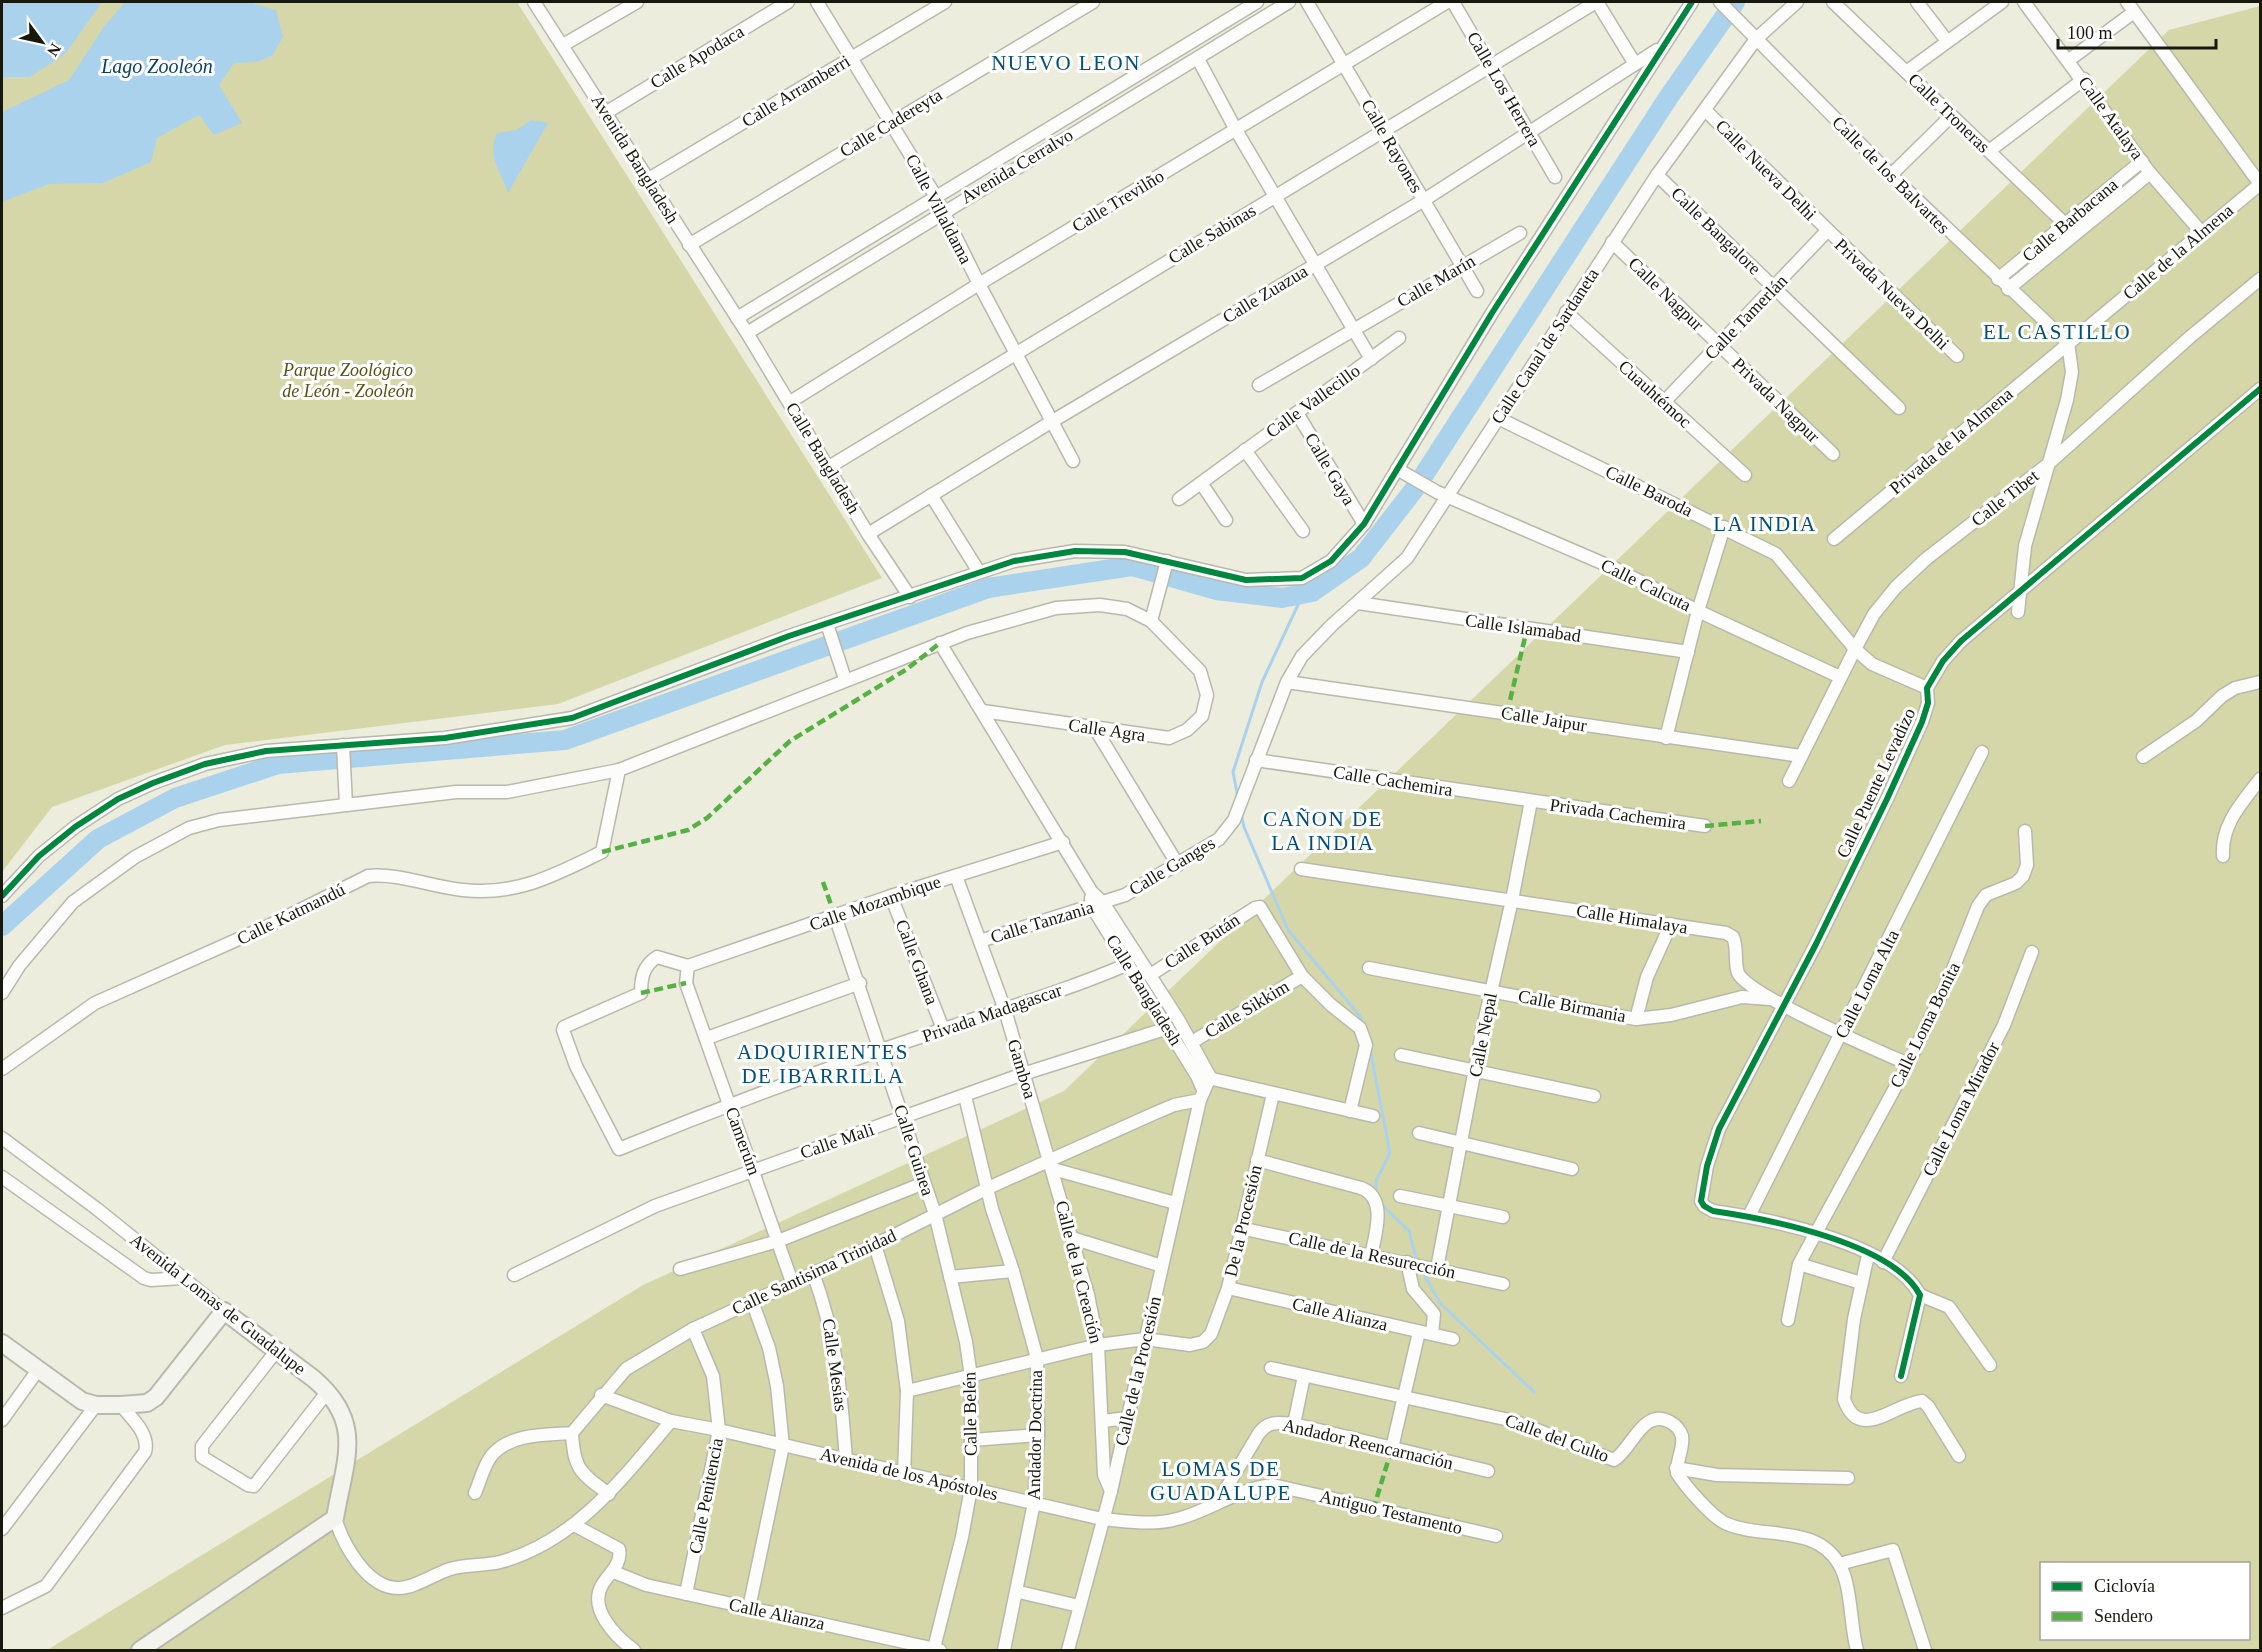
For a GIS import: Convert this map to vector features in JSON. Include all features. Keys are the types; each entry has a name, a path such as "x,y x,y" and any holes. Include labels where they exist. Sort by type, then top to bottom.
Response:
{"street":[{"name":"Avenida Bangladesh","path":"534,2 607,112 647,180 737,318"},
{"path":"563,45 637,2"},
{"name":"Calle Apodaca","path":"607,112 788,2"},
{"name":"Calle Villaldama","path":"817,2 936,197 1073,462"},
{"name":"Calle Arramberri","path":"647,180 945,2"},
{"name":"Calle Cadereyta","path":"689,246 1093,2"},
{"name":"Avenida Cerralvo","path":"737,318 1257,2"},
{"name":"Avenida Cerralvo","path":"747,333 1289,2"},
{"name":"Calle Rayones","path":"1306,2 1477,291"},
{"name":"Calle Trevilño","path":"790,402 979,284 1447,2"},
{"name":"Calle Los Herrera","path":"1453,2 1555,177"},
{"path":"1596,2 1635,64"},
{"name":"Calle Sabinas","path":"829,467 1596,2"},
{"path":"2,896 39,856 75,827 118,800 153,783 205,764 266,751 343,751 572,718 828,629 910,597 1014,561 1075,551 1125,552 1166,566 1246,580 1302,578 1331,561 1364,524 1402,472 1659,49 1692,2"},
{"name":"Calle de los Balvartes","path":"1720,2 1891,176 2008,289 2068,343"},
{"name":"Calle Canal de Sardaneta","path":"1287,682 1302,656 1332,625 1407,558 1450,496 1566,312 1657,175 1756,39 1797,2"},
{"name":"Calle Troneras","path":"1833,2 2064,223"},
{"path":"1917,2 1947,41"},
{"path":"1906,72 2002,2"},
{"name":"Calle Atalaya","path":"2024,2 2084,79 2150,173 2202,232"},
{"path":"2127,2 2260,184"},
{"path":"2068,60 2134,12"},
{"name":"Calle Zuazua","path":"868,534 1314,264 1424,201 1659,49"},
{"name":"Calle Vallecillo","path":"1179,499 1371,359 1236,130 1198,59"},
{"path":"1989,151 2084,79"},
{"name":"Calle Nueva Delhi","path":"1705,110 1827,231"},
{"path":"1891,176 1951,116"},
{"name":"Calle Barbacana","path":"1998,279 2142,161"},
{"name":"Calle Barbacana","path":"2008,289 2150,173"},
{"name":"Calle Bangalore","path":"1657,175 1899,408"},
{"name":"Calle de la Almena","path":"2068,343 2260,184"},
{"name":"Calle Tamerlán","path":"1664,402 1827,231"},
{"name":"Privada Nueva Delhi","path":"1827,231 1957,356"},
{"name":"Calle Marín","path":"1258,384 1520,233"},
{"name":"Calle Nagpur","path":"1612,242 1719,346"},
{"name":"Calle Tibet","path":"1789,781 1855,649 1875,614 1896,587 1926,559 2047,465 2190,337 2260,279"},
{"name":"Cuauhtémoc","path":"1566,312 1744,475"},
{"name":"Calle Bangladesh","path":"737,318 868,534 910,597"},
{"path":"1371,359 1399,338"},
{"path":"2018,612 2025,546 2067,400 2072,372 2068,343"},
{"name":"Privada de la Almena","path":"1834,539 2068,343"},
{"name":"Privada Nagpur","path":"1719,346 1833,454"},
{"name":"Calle Puente Levadizo","path":"1749,1216 1713,1210 1704,1206 1701,1201 1707,1166 1719,1129 1778,1003 1897,777 1928,704 1927,688 1943,661 1961,641 2260,389"},
{"name":"Calle Gaya","path":"1297,413 1364,524"},
{"name":"Calle Baroda","path":"1498,418 1776,554 1855,649 1872,664 1927,688"},
{"path":"1245,450 1303,531"},
{"name":"Calle Calcuta","path":"1402,472 1437,492 1616,569 1698,611 1840,677"},
{"path":"1201,483 1226,520"},
{"path":"931,495 979,572"},
{"path":"1666,738 1698,611 1724,527"},
{"path":"2,993 19,966 73,902 135,857 189,828 219,820 346,801 456,792 507,792 619,770 844,674 1056,608 1100,605 1126,609 1151,621 1166,566"},
{"name":"Calle Islamabad","path":"1358,603 1688,652"},
{"name":"Calle Agra","path":"983,711 1096,730 1169,738 1187,730 1202,716 1207,694 1200,670 1151,621"},
{"path":"828,629 844,674"},
{"name":"Calle Bangladesh","path":"939,643 983,711 1091,891 1128,964 1168,1028 1203,1077"},
{"path":"1256,760 1287,682"},
{"name":"Calle Jaipur","path":"1287,682 1801,756"},
{"path":"2143,757 2196,721 2222,696 2235,688 2260,682"},
{"path":"1096,730 1178,865"},
{"path":"343,751 346,801"},
{"name":"Calle Loma Alta","path":"1749,1216 1982,752"},
{"name":"Calle Ganges","path":"1098,904 1178,865 1219,839 1234,820 1256,760"},
{"name":"Calle Cachemira","path":"1256,760 1531,801"},
{"name":"Calle Katmandú","path":"2,1069 95,1003 270,926 368,876 384,875 464,890 520,887 540,882 602,852 619,770"},
{"path":"2223,856 2222,839 2226,827 2260,779"},
{"name":"Privada Cachemira","path":"1531,801 1705,826"},
{"name":"Calle Nepal","path":"1437,1268 1491,990 1512,900 1531,801"},
{"name":"Calle Loma Bonita","path":"1788,1320 1799,1264 1908,1064 1949,979 1978,906 1986,895 2016,883 2024,876 2027,865 2025,831"},
{"name":"Calle Mozambique","path":"688,966 891,896 1062,842"},
{"name":"Calle Himalaya","path":"1301,869 1726,933 1733,937 1737,972 1742,979 1778,1003 1908,1064"},
{"name":"Gamboa","path":"956,876 1005,1010 1052,1165"},
{"name":"Calle Ghana","path":"891,896 943,1029"},
{"name":"Calle Bangladesh","path":"1098,904 1150,975 1192,1042 1203,1077"},
{"name":"Calle Tanzania","path":"980,941 1098,904"},
{"name":"Calle Bután","path":"1150,975 1255,908 1263,910 1302,976"},
{"name":"Calle Guinea","path":"835,916 860,983 935,1214"},
{"path":"1636,1019 1647,977 1671,924"},
{"name":"Calle Loma Mirador","path":"1883,1262 2004,1025 2032,952"},
{"name":"Privada Madagascar","path":"688,966 657,957 650,962 641,976 641,993 566,1024 562,1030 576,1066 619,1149 729,1104 943,1029 1005,1010 1128,964"},
{"name":"Camerúm","path":"688,966 686,983 792,1282"},
{"name":"Calle Birmania","path":"1369,968 1636,1019 1671,1015 1742,997 1778,1003"},
{"path":"1302,976 1331,1005 1360,1028 1364,1035 1366,1045 1350,1111"},
{"name":"Calle Sikkim","path":"1192,1042 1302,976"},
{"path":"707,1038 860,983"},
{"name":"Calle Mali","path":"514,1275 655,1206 1023,1074 1168,1028"},
{"path":"1401,1055 1594,1096"},
{"path":"1203,1077 1372,1116"},
{"name":"Calle de la Procesión","path":"1068,1650 1102,1519 1112,1491 1201,1095 1203,1077"},
{"name":"De la Procesión","path":"1145,1339 1190,1345 1203,1342 1211,1334 1228,1288 1240,1228 1273,1094"},
{"name":"Calle Santisima Trinidad","path":"572,1432 601,1395 635,1362 693,1329 875,1245 988,1188 1052,1165 1153,1114 1201,1095"},
{"path":"965,1096 988,1188"},
{"path":"1419,1133 1572,1169"},
{"name":"Avenida Lomas de Guadalupe","path":"2,1138 328,1391 342,1409 347,1425 347,1442 336,1518"},
{"path":"1257,1160 1369,1192 1376,1204 1378,1221 1371,1256"},
{"path":"1052,1165 1175,1203"},
{"name":"Calle de la Creación","path":"1052,1165 1088,1295 1098,1345 1104,1475 1112,1491"},
{"path":"2,1177 144,1278 151,1280 182,1278"},
{"path":"681,1269 778,1241 924,1183"},
{"name":"Andador Doctrina","path":"988,1188 1037,1358 1038,1435 1034,1503 1018,1592 1004,1650"},
{"path":"1400,1196 1503,1217"},
{"name":"Calle Belén","path":"935,1214 971,1377 972,1440 971,1488 938,1649"},
{"path":"1749,1216 1816,1232 1883,1262 1905,1276 1920,1295 1949,1307 1990,1365"},
{"name":"Calle de la Resurección","path":"1240,1228 1437,1268 1503,1284"},
{"path":"1072,1238 1162,1266"},
{"path":"875,1245 898,1321 907,1391 904,1475"},
{"path":"1868,1255 1861,1283 1845,1383 1844,1399 1847,1410 1858,1418 1872,1420 1922,1401 1928,1406 1959,1456"},
{"path":"1407,1262 1413,1289 1434,1314 1432,1334"},
{"path":"1799,1264 1861,1283"},
{"path":"950,1277 1013,1271"},
{"name":"Calle Mesías","path":"813,1273 828,1314 839,1369 846,1460"},
{"name":"Calle Alianza","path":"1228,1288 1453,1339"},
{"path":"1901,1376 1920,1295"},
{"path":"749,1608 783,1446 777,1386 769,1348 752,1301"},
{"path":"2,1343 82,1401 96,1405 147,1403 156,1397 224,1311"},
{"name":"Calle Penitencia","path":"686,1594 719,1430 713,1376 693,1329"},
{"path":"1392,1448 1419,1332"},
{"path":"907,1391 971,1377 1037,1358 1098,1345 1145,1339"},
{"path":"277,1350 202,1446 202,1457 248,1485 254,1486 328,1391"},
{"name":"Calle del Culto","path":"1271,1368 1404,1395 1514,1421 1614,1460 1647,1422 1658,1419 1669,1421 1677,1427 1682,1436 1676,1468"},
{"path":"2,1420 38,1370"},
{"path":"1294,1424 1304,1376"},
{"name":"Avenida de los Apóstoles","path":"601,1395 671,1421 719,1430 904,1475 971,1488 1102,1519 1152,1523 1178,1519 1218,1502"},
{"path":"2,1529 96,1405"},
{"path":"2,1608 46,1586 145,1452 148,1444 144,1435 121,1405"},
{"path":"1103,1421 1127,1418"},
{"path":"140,1650 336,1518 341,1538 364,1569 384,1587 401,1588 450,1569 473,1563 498,1563 520,1555 574,1525 609,1494 671,1421"},
{"name":"Andador Reencarnación","path":"1218,1502 1264,1426 1272,1422 1294,1424 1488,1471"},
{"path":"475,1493 491,1456 504,1444 522,1438 572,1432 573,1457 578,1469 609,1494"},
{"path":"972,1440 1038,1435"},
{"path":"1676,1468 1717,1475 1848,1478"},
{"path":"1676,1468 1681,1479 1718,1518 1726,1523 1802,1537 1828,1551 1839,1564 1845,1582 1857,1650"},
{"name":"Antiguo Testamento","path":"1218,1502 1257,1486 1273,1485 1496,1536"},
{"path":"574,1525 619,1549 614,1572 602,1584 598,1607 604,1619 634,1650"},
{"path":"1839,1564 1889,1551 1895,1553 1925,1650"},
{"name":"Calle Alianza","path":"614,1572 646,1585 938,1649"},
{"path":"1018,1592 1079,1606"}],"green space":[{"name":"Parque Zoológico de León - Zooleón","path":"2,2 517,2 882,578 558,704 225,745 52,807 2,872"},
{"path":"2260,6 2260,1650 47,1650 643,1285 1064,1091 2169,30"}],"water":[{"path":"2,2 102,2 65,54 30,77 2,77"},
{"name":"Lago Zooleón","path":"125,2 248,2 276,10 283,37 272,56 256,62 234,63 219,85 242,123 214,135 199,115 157,138 151,162 103,183 49,184 2,202 2,112 69,80 103,28"},
{"path":"531,120 548,123 508,193 494,157 494,141 497,133 517,130"}],"waterway":[{"path":"2,926 98,839 175,798 278,764 565,740 988,588 1132,566 1216,590 1282,598 1312,592 1361,558 1416,487 1668,98 1735,2"},
{"path":"1238,798 1233,772 1262,682 1303,594"},
{"path":"1241,813 1244,827 1288,930 1360,1016 1362,1023"},
{"path":"1370,1049 1390,1153 1376,1181 1376,1196"},
{"path":"1381,1204 1409,1231 1417,1262"},
{"path":"1422,1271 1440,1303 1534,1392"}],"marked path":[{"path":"1507,713 1527,629"},
{"path":"602,852 688,830 707,818 790,741 907,669 940,643"},
{"path":"1705,826 1761,821"},
{"path":"823,882 835,916"},
{"path":"641,993 686,983"},
{"path":"1373,1510 1392,1448"}],"cycle path":[{"path":"2,896 39,856 75,827 118,799 205,764 266,751 445,738 572,718 789,636 1014,561 1075,551 1125,552 1246,580 1302,578 1331,561 1364,524 1492,313 1692,2"},
{"path":"1901,1376 1920,1295 1906,1277 1884,1261 1857,1248 1796,1227 1713,1211 1704,1206 1701,1201 1707,1166 1719,1129 1816,944 1887,799 1922,722 1928,703 1927,688 1943,661 1961,641 2260,389"}],"district":[{"name":"NUEVO LEON","path":"1066,63"},
{"name":"EL CASTILLO","path":"2057,332"},
{"name":"LA INDIA","path":"1765,524"},
{"name":"CAÑON DE LA INDIA","path":"1323,831"},
{"name":"ADQUIRIENTES DE IBARRILLA","path":"823,1064"},
{"name":"LOMAS DE GUADALUPE","path":"1221,1481"}]}
